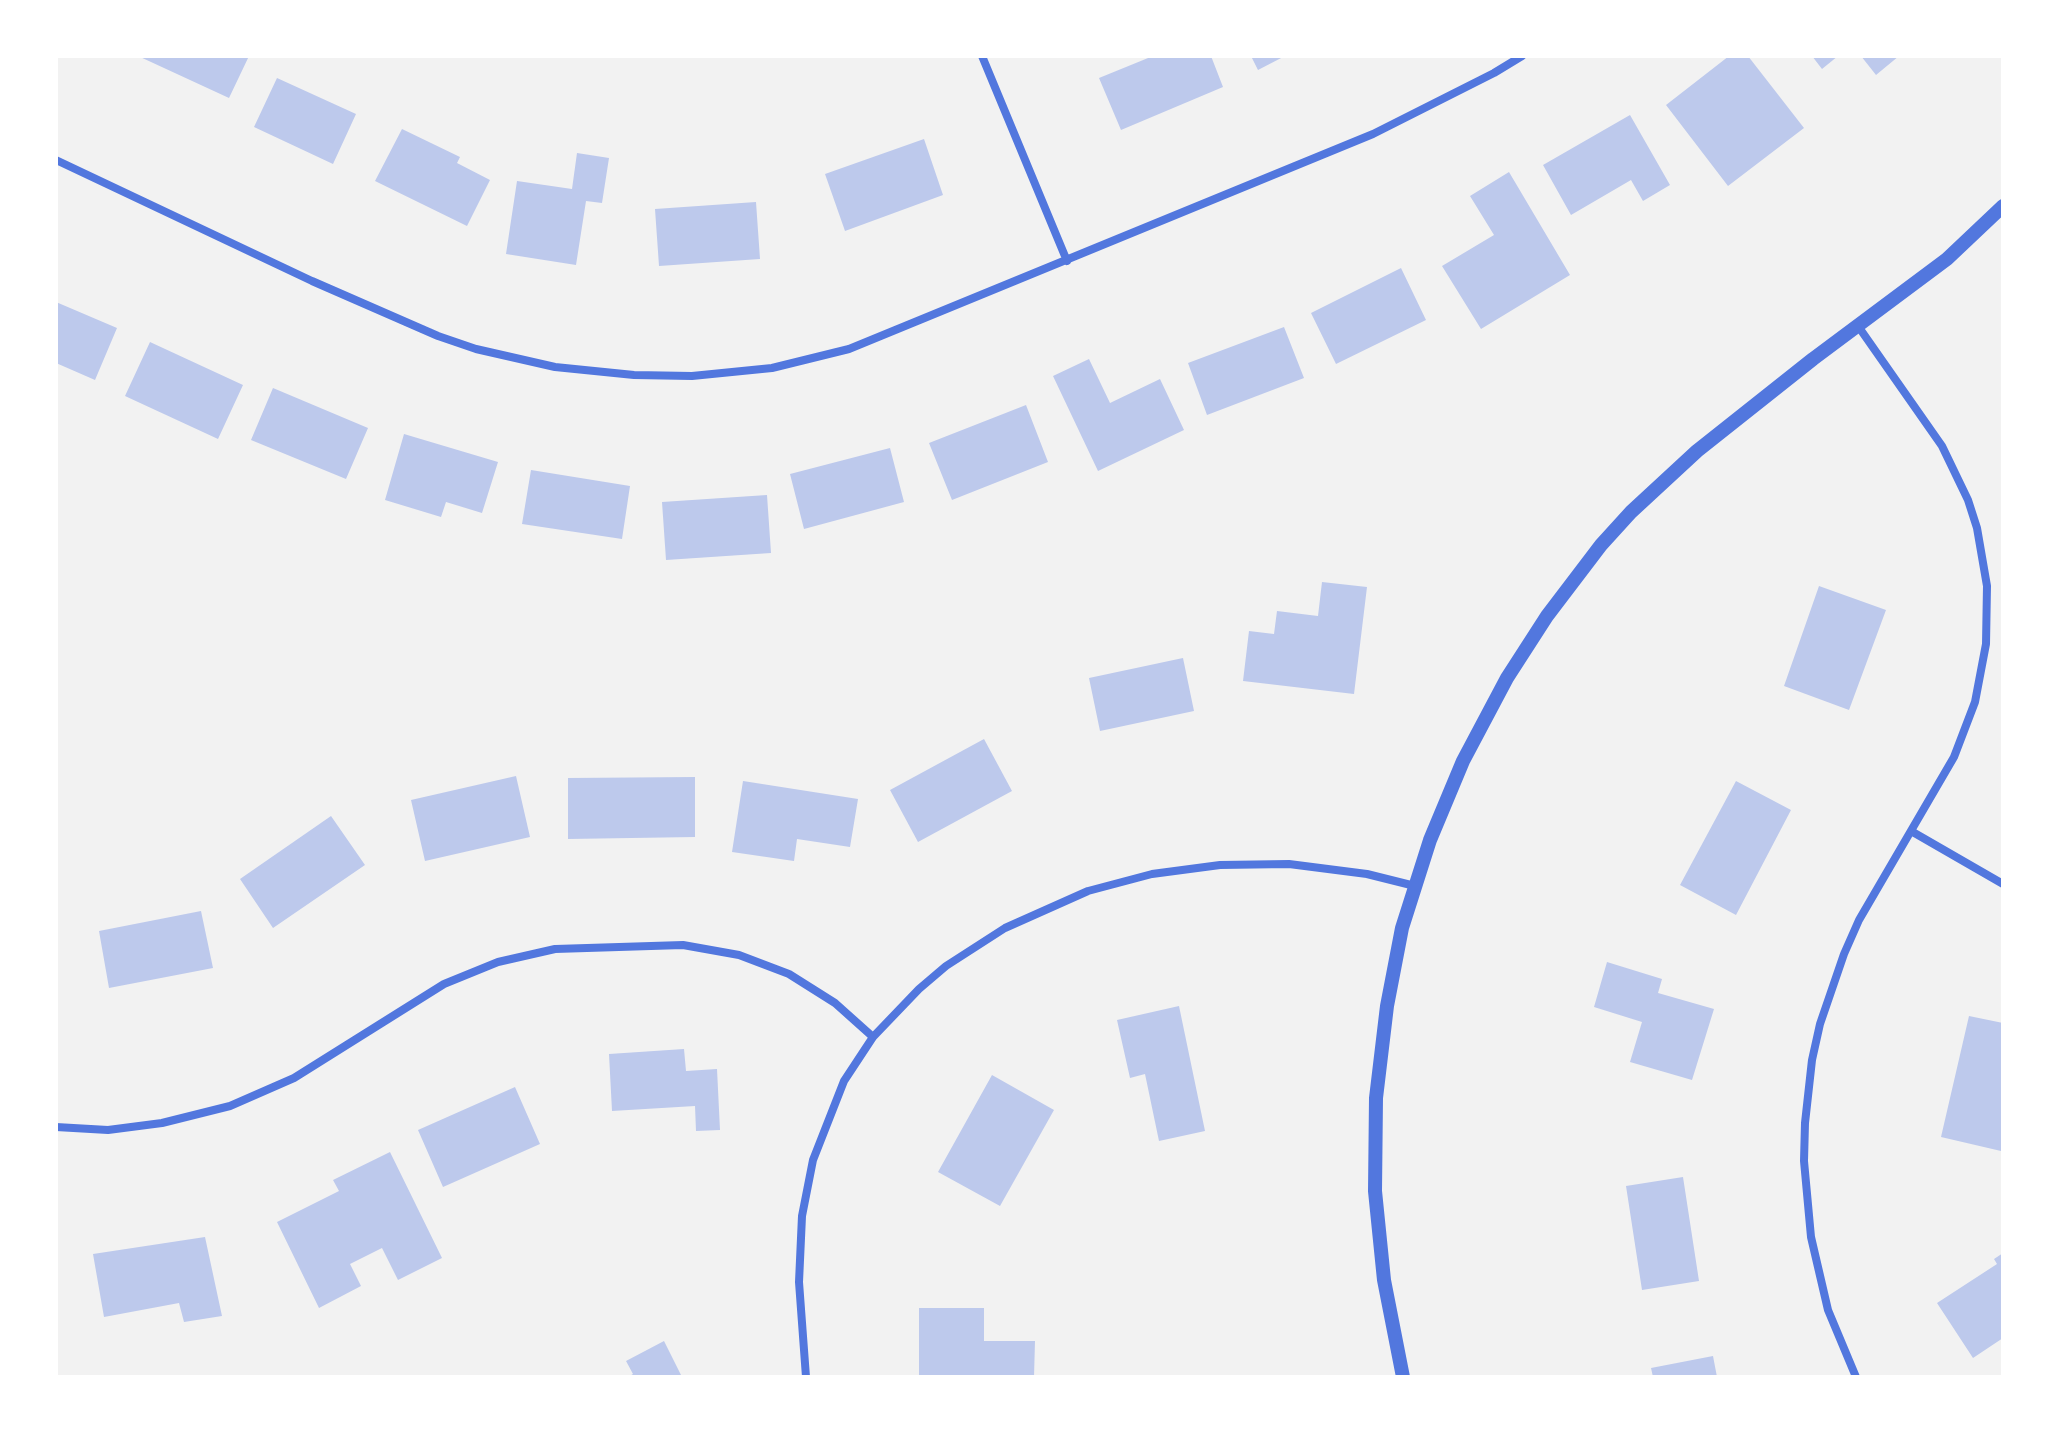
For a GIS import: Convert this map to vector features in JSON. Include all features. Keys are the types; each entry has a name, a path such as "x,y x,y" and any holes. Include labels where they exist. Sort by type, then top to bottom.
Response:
{"street":[{"path":"982,56 1067,261"},
{"path":"56,160 312,281 438,336 476,349 555,367 608,373 692,376 772,368 849,349 1373,134 1522,56"},
{"path":"1403,1377 1384,1280 1375,1191 1376,1098 1387,1006 1402,928 1430,840 1463,761 1507,678 1547,616 1601,545 1631,512 1697,451 1947,259 2003,206"},
{"path":"1856,1377 1828,1310 1811,1237 1804,1161 1805,1123 1817,1036 1844,954 1859,920 1954,757 1975,702 1986,644 1987,586 1977,528 1968,500 1942,446 1858,326"},
{"path":"1911,831 2003,884"},
{"path":"806,1377 799,1282 802,1216 813,1160 844,1081 873,1037 946,966 1005,928 1088,891 1152,874 1220,865 1289,864 1367,874 1415,886"},
{"path":"56,1127 108,1130 162,1123 230,1106 294,1078 444,984 498,962 555,949 683,945 739,955 789,974 835,1003 873,1037"}],"building":[{"path":"138,56 249,56 229,98"},
{"path":"1153,56 1211,56 1223,87 1121,130 1099,78"},
{"path":"1251,56 1285,56 1258,70"},
{"path":"1729,56 1748,56 1804,128 1728,186 1666,105"},
{"path":"1812,56 1838,56 1822,69"},
{"path":"1861,56 1899,56 1876,75"},
{"path":"277,78 356,114 333,164 254,127"},
{"path":"1630,115 1670,185 1643,201 1631,180 1571,215 1543,165"},
{"path":"402,129 460,157 457,163 490,180 467,226 375,181"},
{"path":"924,139 943,195 845,231 825,174"},
{"path":"577,153 609,158 602,203 586,201 576,265 506,254 517,181 572,189"},
{"path":"1509,172 1570,275 1481,329 1442,266 1494,235 1470,196"},
{"path":"756,202 760,259 659,266 655,209"},
{"path":"1401,268 1426,320 1336,364 1311,313"},
{"path":"56,302 117,328 95,380 56,363"},
{"path":"1284,327 1304,378 1207,415 1188,363"},
{"path":"150,342 243,385 218,439 125,396"},
{"path":"1089,359 1110,403 1160,379 1184,430 1098,471 1053,376"},
{"path":"273,388 368,428 346,479 251,440"},
{"path":"1026,405 1048,462 952,500 929,443"},
{"path":"404,434 498,462 482,513 446,502 441,517 385,500"},
{"path":"890,448 904,502 804,529 790,474"},
{"path":"531,470 630,486 622,539 522,524"},
{"path":"767,495 771,553 666,560 662,502"},
{"path":"1322,582 1367,587 1354,694 1243,681 1249,631 1274,634 1277,611 1318,616"},
{"path":"1819,586 1886,610 1849,710 1784,686"},
{"path":"1183,658 1194,711 1100,731 1089,678"},
{"path":"984,739 1012,791 918,842 890,790"},
{"path":"516,776 530,837 425,861 411,800"},
{"path":"695,777 695,837 568,839 568,778"},
{"path":"743,781 858,799 850,847 797,839 794,861 732,852"},
{"path":"1736,781 1791,810 1736,915 1680,885"},
{"path":"331,816 365,865 273,928 240,879"},
{"path":"201,911 213,968 109,988 99,931"},
{"path":"1607,962 1662,979 1658,993 1714,1009 1692,1080 1630,1062 1642,1022 1594,1007"},
{"path":"1179,1006 1205,1131 1159,1141 1145,1074 1130,1078 1117,1020"},
{"path":"1969,1016 2003,1023 2001,1151 1941,1137"},
{"path":"684,1049 686,1071 717,1069 720,1130 696,1131 695,1106 612,1111 609,1054"},
{"path":"992,1075 1054,1110 1000,1206 938,1172"},
{"path":"515,1087 540,1144 443,1187 418,1130"},
{"path":"390,1152 442,1258 398,1280 382,1248 350,1264 361,1286 319,1308 277,1222 339,1191 333,1180"},
{"path":"1683,1177 1699,1281 1642,1290 1626,1186"},
{"path":"205,1237 222,1316 184,1322 179,1303 104,1317 93,1254"},
{"path":"2003,1253 2003,1338 1973,1358 1937,1303 1997,1264 1994,1259"},
{"path":"919,1308 984,1308 984,1341 1035,1341 1034,1377 919,1377"},
{"path":"664,1341 682,1377 628,1377 633,1374 626,1361"},
{"path":"1713,1356 1717,1377 1653,1377 1651,1368"}]}
